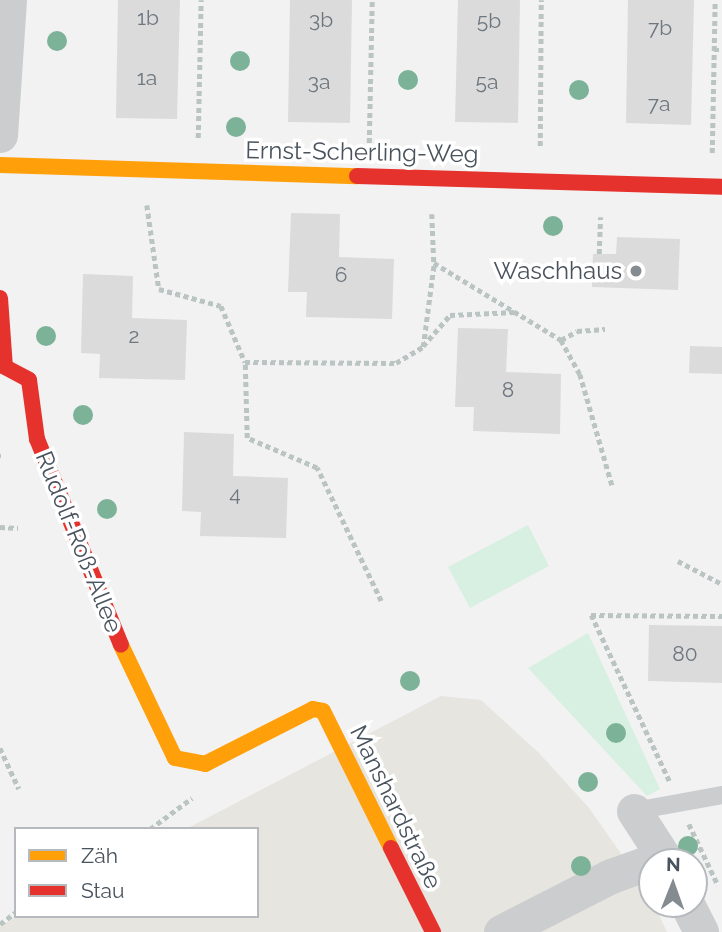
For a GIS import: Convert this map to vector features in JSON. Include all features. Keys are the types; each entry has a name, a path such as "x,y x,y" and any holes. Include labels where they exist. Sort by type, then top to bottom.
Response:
{"street":[{"path":"0,135 9,0"},
{"name":"Ernst-Scherling-Weg","path":"0,165 539,179 717,187"},
{"name":"Rudolf-Roß-Allee","path":"0,298 3,366 29,380 37,439 92,582 176,758 205,764 313,709"},
{"name":"Manshardstraße","path":"313,709 323,710 433,932"},
{"path":"634,811 658,848"},
{"path":"501,932 611,876 638,868"}],"lane":[{"path":"634,811 722,795"}],"path":[{"path":"198,171 201,0"},
{"path":"368,176 372,0"},
{"path":"539,179 541,0"},
{"path":"715,0 717,187"},
{"path":"714,50 722,50"},
{"path":"152,169 145,216 159,289 221,306 245,362 247,438 317,468 381,601"},
{"path":"423,347 434,263 430,178"},
{"path":"434,263 561,340 580,374 612,485"},
{"path":"245,362 396,363 423,347 450,315 515,312"},
{"path":"561,340 577,331 605,329"},
{"path":"0,527 18,528"},
{"path":"678,561 722,584"},
{"path":"722,616 591,615 722,895"},
{"path":"0,748 19,789"},
{"path":"153,827 195,796"}],"shaded area":[{"path":"441,696 481,700 539,753 589,808 638,878 638,918 660,918 667,932 0,932 0,926 14,918 259,918 259,827 190,827"}],"green space":[{"path":"528,525 549,566 470,608 448,567"},
{"path":"588,633 660,789 647,796 528,668"}],"building":[{"path":"118,0 180,0 177,119 116,118"},
{"path":"290,0 352,0 350,123 288,122"},
{"path":"458,0 520,0 518,123 455,122"},
{"path":"628,0 694,0 691,125 626,123"},
{"path":"291,213 340,214 339,257 394,259 392,319 306,317 307,292 288,292"},
{"name":"Waschhaus","path":"617,237 680,239 678,290 592,287 593,254 616,254"},
{"path":"83,274 133,276 132,318 187,320 185,380 99,378 100,354 81,353"},
{"path":"458,328 508,329 506,372 561,374 560,434 473,431 474,407 455,407"},
{"path":"690,346 722,347 722,374 689,373"},
{"path":"184,432 234,434 233,476 288,478 286,538 200,536 201,512 182,511"},
{"path":"649,625 722,626 722,683 648,681"}],"traffic: slow":[{"path":"0,165 357,176"},
{"path":"121,645 175,758 205,764 313,709 323,711 391,848"}],"traffic: jam":[{"path":"357,176 722,187"},
{"path":"0,298 5,367 29,380 37,439 121,645"},
{"path":"391,848 433,932"}],"place":[{"name":"Waschhaus","path":"636,271"}]}
